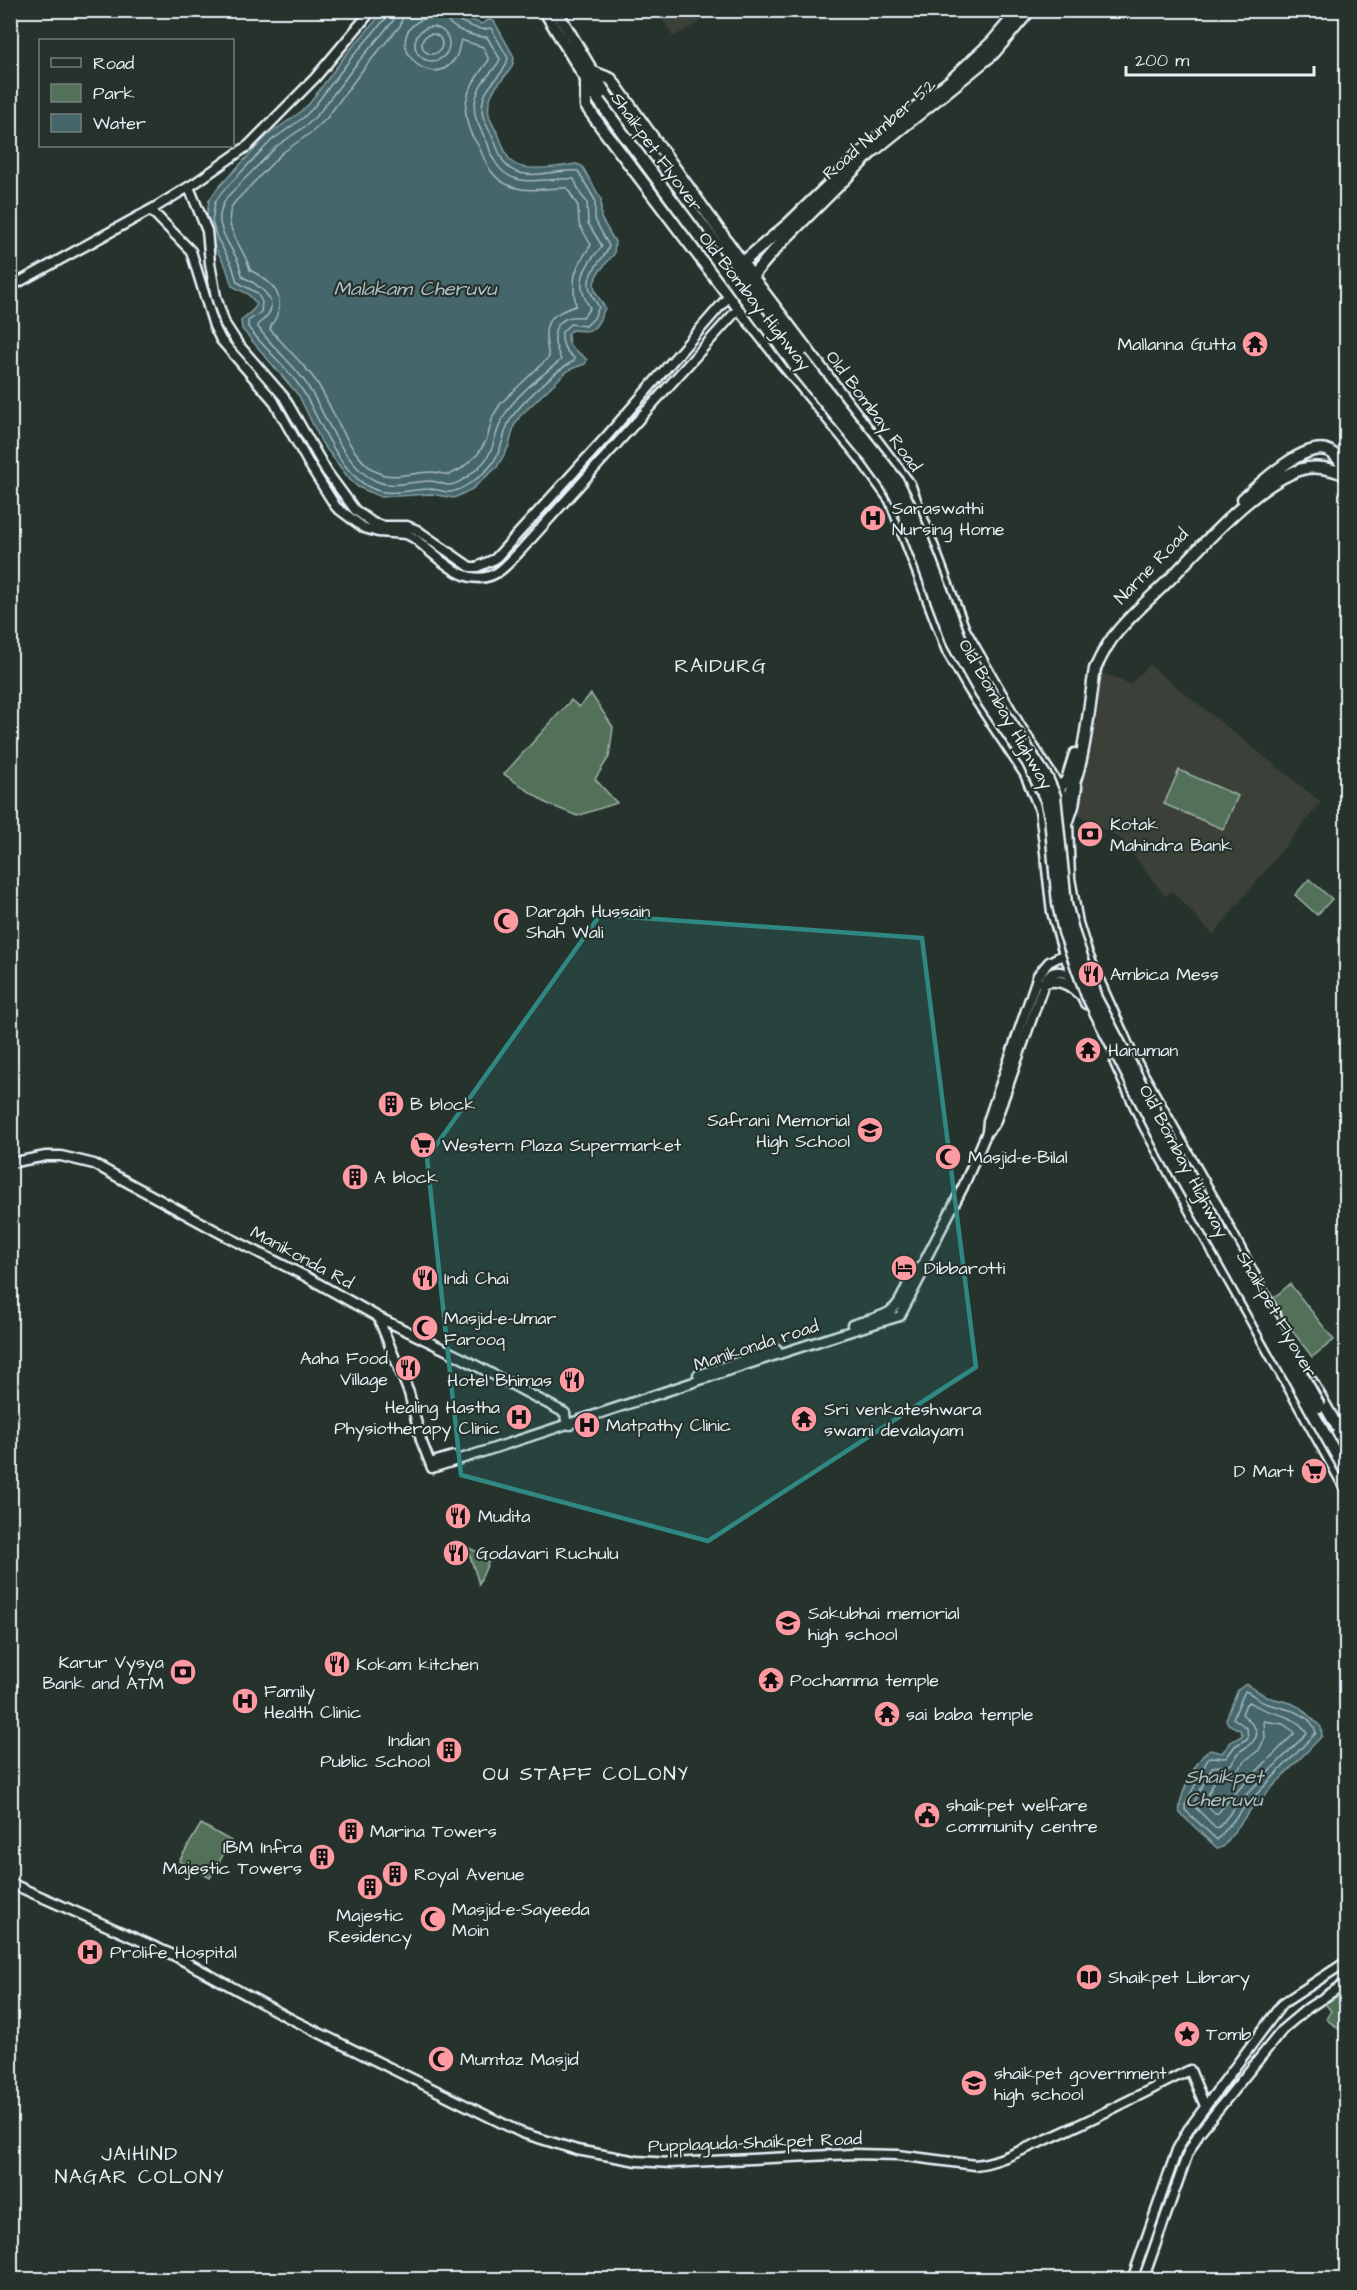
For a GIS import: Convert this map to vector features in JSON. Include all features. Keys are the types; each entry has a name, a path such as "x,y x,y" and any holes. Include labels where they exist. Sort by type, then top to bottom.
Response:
{"main road":[{"name":"Old Bombay Highway","path":"544,10 589,76 586,106 729,296 860,457 891,500 948,651 1026,774 1041,810 1053,912 1074,979 1145,1126 1347,1488"},
{"name":"Old Bombay Road","path":"556,10 589,76 611,79 752,276 909,484 964,630 1019,726 1059,788 1067,823 1069,878 1077,923 1086,952"},
{"name":"Road Number 52","path":"742,262 784,228 880,135 950,81 992,42 1019,10"},
{"name":"Road Number 52","path":"752,276 777,246 872,152 993,54 1030,10"},
{"name":"Shaikpet Flyover","path":"589,76 798,370 871,459 901,506 953,644 981,694 1028,763 1046,800 1050,817 1058,904 1064,932 1087,996 1164,1147 1347,1472"},
{"name":"Shaikpet Flyover","path":"603,98 897,480 909,504 963,645 992,695 1047,778 1055,796 1066,904 1096,998 1175,1149 1347,1455"},
{"name":"Narne Road","path":"1059,788 1067,780 1073,764 1089,669 1114,628 1165,573 1269,475 1305,453 1322,449 1338,458 1347,473"},
{"name":"Narne Road","path":"1064,802 1076,781 1095,669 1101,654 1118,631 1211,537 1242,508 1274,483 1305,468 1323,467 1347,473"},
{"path":"1067,823 1076,795 1076,781"},
{"path":"1041,810 1064,802"},
{"name":"Old Bombay Highway","path":"1086,952 1133,1058 1234,1238 1305,1371 1347,1442"},
{"path":"1043,983 1050,980 1062,982 1082,996"},
{"path":"1212,1248 1234,1238"}],"street":[{"path":"10,287 151,210 228,160 261,133 315,78 372,10"},
{"path":"189,187 207,231 216,297 225,324 238,344 284,397 327,472 345,498 371,526"},
{"path":"151,210 191,251 214,326 232,354 273,400 309,465 336,507 350,519 386,534 415,534 470,567 477,567 495,559 607,436 729,296"},
{"path":"193,257 209,251"},
{"path":"415,534 462,575 480,579 501,570 739,308"},
{"path":"214,326 225,324"},
{"name":"Manikonda road","path":"568,1423 900,1316 907,1306 913,1271 922,1266 963,1188 987,1132 988,1121 1038,975 1049,962 1065,954"},
{"path":"1043,983 1053,972 1064,972 1074,979"},
{"name":"Manikonda road","path":"987,1132 995,1123 1043,983"},
{"name":"Manikonda Rd","path":"10,1163 46,1156 61,1156 94,1164 378,1317 460,1357 565,1413 568,1423"},
{"name":"Manikonda road","path":"568,1423 889,1312 910,1288"},
{"path":"378,1317 409,1393 421,1440 431,1466 568,1423"},
{"name":"Pupplaguda-Shaikpet Road","path":"10,1883 173,1955 291,2019 522,2133 558,2145 628,2160 671,2163 852,2154 898,2155 965,2164 985,2164 1089,2121 1190,2070 1204,2106"},
{"path":"1132,2280 1177,2150 1204,2106 1282,2004 1347,1962"},
{"path":"1143,2280 1188,2153 1198,2133 1284,2028 1308,2008 1347,1983"},
{"path":"1204,2106 1215,2113"}],"highlighted area":[{"path":"600,915 922,938 976,1367 708,1541 461,1475 427,1158"}],"shaded area":[{"path":"667,10 685,13 707,11 710,16 673,37 661,17 668,13"},
{"path":"1149,665 1321,802 1213,935 1172,891 1165,896 1121,839 1076,814 1088,722 1101,672 1130,684"}],"green space":[{"path":"591,694 613,727 609,757 595,779 617,803 577,816 546,803 504,774 571,700 579,707"},
{"path":"1179,770 1238,796 1223,829 1164,804"},
{"path":"1309,879 1332,899 1317,915 1295,895"},
{"path":"1290,1284 1334,1340 1312,1357 1270,1301"},
{"path":"467,1547 490,1558 479,1584"},
{"path":"201,1824 231,1841 210,1878 179,1861"},
{"path":"1341,1993 1346,1998 1346,2035 1326,2019 1331,2011 1325,2004"}],"water":[{"name":"Malakam Cheruvu","path":"384,11 455,11 481,24 489,20 494,21 514,57 511,68 493,91 488,106 491,120 508,157 513,163 526,168 576,164 582,166 601,199 601,218 615,242 614,254 598,273 594,283 595,291 605,308 599,321 590,330 572,330 568,334 571,347 587,360 585,364 564,374 520,416 514,426 509,446 497,467 472,489 454,498 431,494 381,497 358,487 350,480 322,443 299,396 242,329 241,321 257,304 248,294 232,286 226,267 211,241 206,222 209,200 217,189 268,135 309,104 347,53"},
{"name":"Shaikpet Cheruvu","path":"1246,1684 1267,1697 1301,1708 1321,1727 1322,1736 1251,1809 1223,1847 1217,1848 1180,1813 1180,1807 1189,1779 1205,1754 1210,1750 1222,1753 1231,1742 1243,1735 1240,1730 1228,1724 1226,1719 1238,1690"}],"place":[{"name":"Mallanna Gutta","path":"1255,344"},
{"name":"Saraswathi Nursing Home","path":"873,518"},
{"name":"Kotak Mahindra Bank","path":"1090,834"},
{"name":"Dargah Hussain Shah Wali","path":"506,921"},
{"name":"Ambica Mess","path":"1091,974"},
{"name":"Hanuman","path":"1088,1050"},
{"name":"B block","path":"391,1104"},
{"name":"Safrani Memorial High School","path":"870,1130"},
{"name":"Western Plaza Supermarket","path":"423,1145"},
{"name":"Masjid-e-Bilal","path":"948,1157"},
{"name":"A block","path":"355,1177"},
{"name":"Dibbarotti","path":"904,1268"},
{"name":"Indi Chai","path":"425,1278"},
{"name":"Masjid-e-Umar Farooq","path":"425,1328"},
{"name":"Aaha Food Village","path":"408,1368"},
{"name":"Hotel Bhimas","path":"572,1380"},
{"name":"Healing Hastha Physiotherapy Clinic","path":"519,1417"},
{"name":"Sri venkateshwara swami devalayam","path":"804,1419"},
{"name":"Matpathy Clinic","path":"587,1425"},
{"name":"D Mart","path":"1314,1471"},
{"name":"Mudita","path":"458,1516"},
{"name":"Godavari Ruchulu","path":"456,1553"},
{"name":"Sakubhai memorial high school","path":"788,1623"},
{"name":"Kokam kitchen","path":"337,1664"},
{"name":"Karur Vysya Bank and ATM","path":"183,1672"},
{"name":"Pochamma temple","path":"771,1680"},
{"name":"Family Health Clinic","path":"245,1701"},
{"name":"sai baba temple","path":"887,1714"},
{"name":"Indian Public School","path":"449,1750"},
{"name":"shaikpet welfare community centre","path":"927,1815"},
{"name":"Marina Towers","path":"351,1831"},
{"name":"IBM Infra Majestic Towers","path":"322,1857"},
{"name":"Royal Avenue","path":"395,1874"},
{"name":"Majestic Residency","path":"370,1887"},
{"name":"Masjid-e-Sayeeda Moin","path":"433,1919"},
{"name":"Prolife Hospital","path":"90,1952"},
{"name":"Shaikpet Library","path":"1089,1977"},
{"name":"Tomb","path":"1187,2034"},
{"name":"Mumtaz Masjid","path":"441,2059"},
{"name":"shaikpet government high school","path":"974,2083"}],"district":[{"name":"RAIDURG","path":"721,665"},
{"name":"OU STAFF COLONY","path":"586,1773"},
{"name":"JAIHIND NAGAR COLONY","path":"140,2164"}]}
